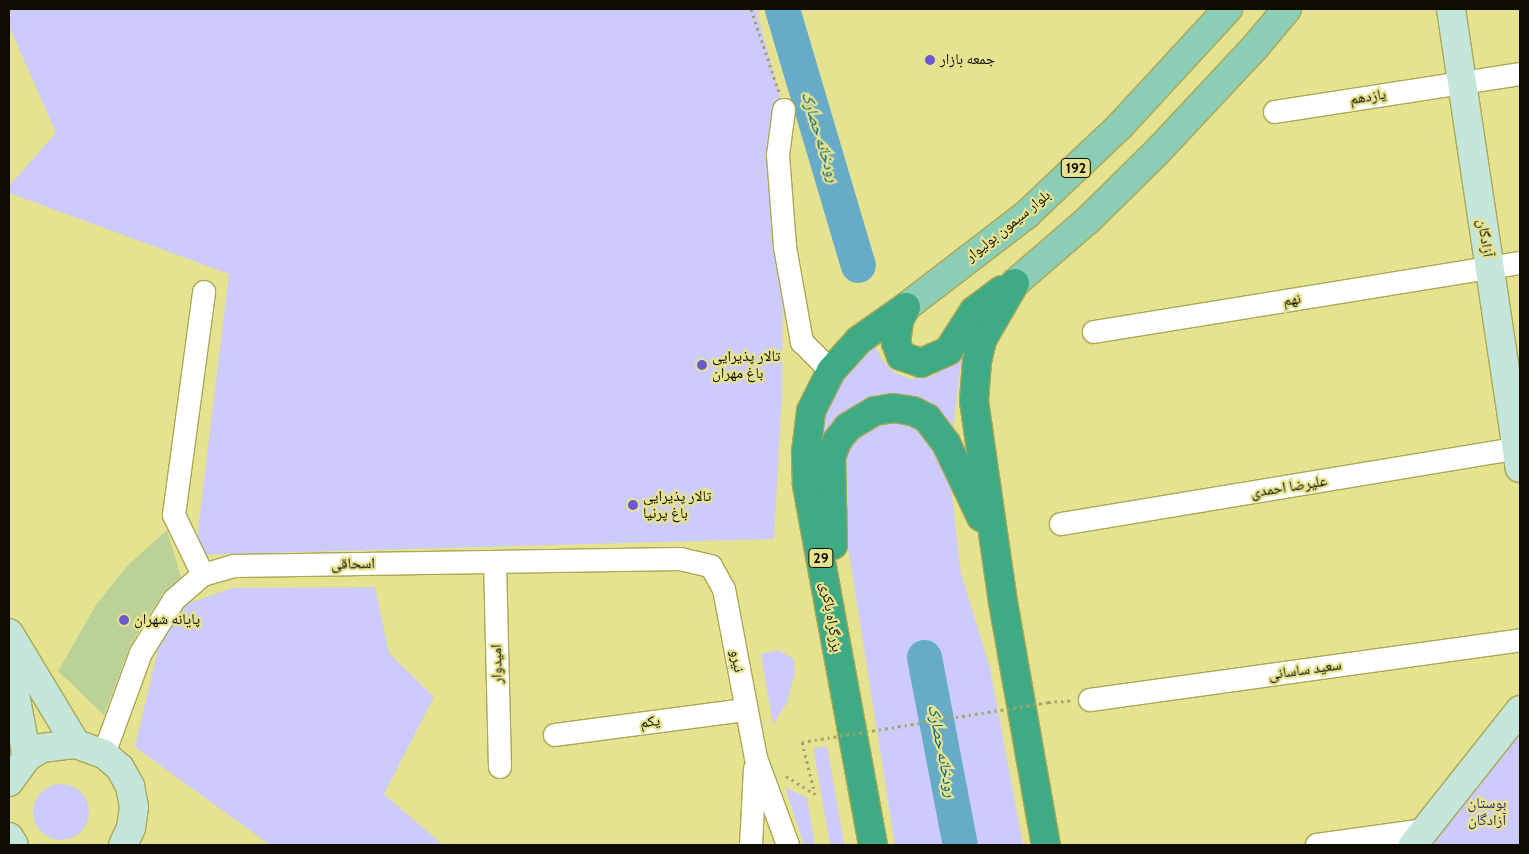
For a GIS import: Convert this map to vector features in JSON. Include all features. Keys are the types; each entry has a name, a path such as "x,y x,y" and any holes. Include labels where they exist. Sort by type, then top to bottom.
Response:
{"highway":[{"path":"906,307 899,321 896,343 901,356 909,361 921,363 948,351 974,311 988,299 1015,283"},
{"path":"1015,283 990,322 976,360 974,380 981,467 1046,845"},
{"name":"بزرگراه باکری","path":"873,845 807,484 806,452 811,411 831,371 859,340 906,307"},
{"path":"837,649 831,457 837,441 856,420 875,411 893,408 913,411 928,418 946,443 993,544"}],"main road":[{"name":"بلوار سیمون بولیوار","path":"906,307 1027,214 1120,126 1228,9"},
{"path":"1015,283 1088,220 1156,153 1256,46 1287,9"}],"street":[{"name":"آزادگان","path":"1450,9 1519,455"},
{"name":"یازدهم","path":"1274,112 1520,74"},
{"path":"784,110 778,164 785,247 800,332 802,342 831,371"},
{"name":"نهم","path":"1094,332 1520,264"},
{"path":"203,575 174,515 204,292"},
{"name":"علیرضا احمدی","path":"1061,524 1519,455"},
{"name":"اسحاقی","path":"104,754 141,653 174,600 203,575 235,566 680,559 711,566"},
{"name":"امیدوار","path":"495,562 500,767"},
{"name":"نیرو","path":"711,566 724,589 756,758 788,845"},
{"path":"9,633 76,744"},
{"name":"سعید ساسانی","path":"1090,700 1520,640"},
{"path":"9,662 27,757"},
{"name":"یکم","path":"556,735 746,710"},
{"path":"1317,845 1419,837 1520,710"},
{"path":"9,782 27,757 42,748 76,744 104,754 120,768 130,786 134,807 131,828 123,845"},
{"name":"نیرو","path":"752,845 756,758"},
{"path":"9,837 14,845"}],"path":[{"path":"751,9 784,110"},
{"path":"815,794 802,742 1053,701"}],"green space":[{"path":"9,9 756,9 784,110 782,393 774,539 195,555 229,274 9,193 9,186 56,133 9,26"},
{"path":"877,339 876,348 882,360 894,372 910,379 933,376 949,365 963,349 953,426 916,398 870,398 849,411 818,456 824,410 845,370"},
{"path":"911,416 949,469 961,573 990,668 1023,845 895,845 840,496 847,436 855,429"},
{"path":"375,587 389,653 434,697 384,794 443,845 270,845 135,747 167,611 232,588"},
{"path":"778,650 794,659 795,671 787,703 773,725 761,654"},
{"name":"بوستان آزادگان","path":"1520,731 1520,845 1426,845"},
{"path":"827,746 844,844 830,845 813,748"},
{"path":"55,784 67,784 77,788 85,796 89,812 85,828 77,836 67,840 55,840 45,836 37,828 33,818 33,806 37,796 45,788"},
{"path":"785,787 807,798 815,845 804,845"}],"building":[{"path":"167,530 181,577 163,593 130,646 104,715 58,671 96,605 128,565"}],"waterway":[{"name":"رودخانه حصارک","path":"782,9 858,265"},
{"name":"رودخانه حصارک","path":"924,657 960,845"}],"place":[{"name":"جمعه بازار","path":"930,60"},
{"name":"تالار پذیرایی باغ مهران","path":"702,365"},
{"name":"تالار پذیرایی باغ پرنیا","path":"633,505"},
{"name":"پایانه شهران","path":"124,620"}]}
